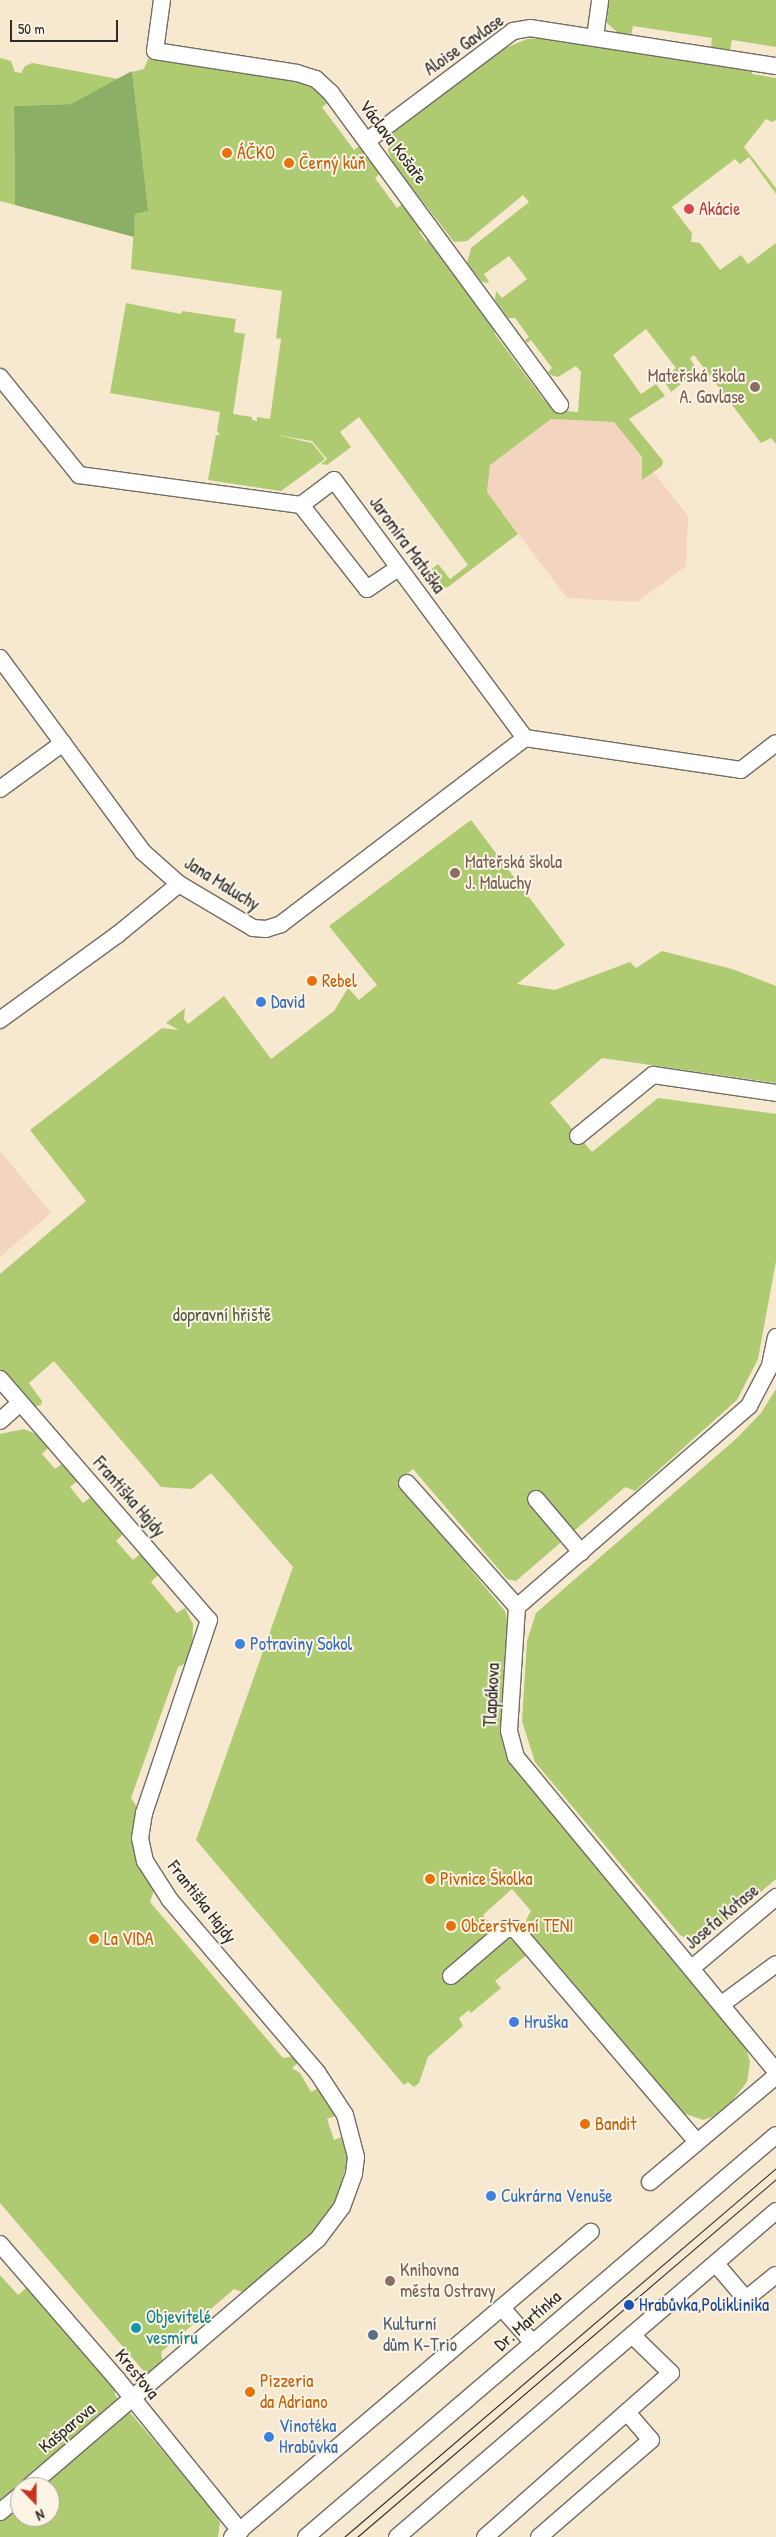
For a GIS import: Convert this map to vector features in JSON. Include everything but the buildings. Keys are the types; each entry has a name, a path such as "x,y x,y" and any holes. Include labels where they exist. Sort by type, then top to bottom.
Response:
{"street":[{"name":"Václava Košaře","path":"162,0 155,51 297,73 316,79 331,92 368,140 560,405"},
{"path":"595,37 600,0"},
{"name":"Aloise Gavlase","path":"368,140 513,31 530,28 776,66"},
{"path":"0,376 79,474 301,505 367,589 398,568"},
{"name":"Jaromíra Matuška","path":"301,505 334,480 525,738"},
{"name":"Jana Maluchy","path":"0,658 143,852 179,884 253,928 266,929 281,924 525,738"},
{"path":"525,738 741,770 776,743"},
{"path":"0,789 63,743"},
{"path":"0,1020 117,934 179,884"},
{"path":"578,1136 653,1075 776,1093"},
{"path":"407,1483 517,1607 750,1406 770,1366 776,1337"},
{"name":"Františka Hajdy","path":"0,1379 209,1620 144,1813 140,1838 146,1860 170,1900 317,2072 345,2115 356,2157 352,2183 342,2207 318,2239 132,2400"},
{"path":"0,1421 20,1403"},
{"path":"536,1499 581,1552"},
{"name":"Tlapákova","path":"517,1607 509,1731 516,1757 693,1967 776,2072"},
{"name":"Josefa Kotase","path":"693,1967 776,1897"},
{"path":"451,1976 506,1929 516,1929 697,2142"},
{"path":"722,2004 776,1964"},
{"path":"650,2182 776,2076"},
{"name":"Dr. Martínka","path":"306,2537 776,2135"},
{"path":"397,2537 776,2212"},
{"name":"Dr. Martínka","path":"236,2534 592,2232"},
{"name":"Krestova","path":"0,2244 132,2400 236,2534"},
{"path":"716,2264 746,2299 776,2275"},
{"path":"502,2308 533,2343"},
{"path":"485,2537 671,2373 633,2336"},
{"name":"Kašparova","path":"41,2477 132,2400"},
{"path":"540,2537 651,2440 627,2412"},
{"path":"0,2512 10,2504"}],"shaded area":[{"path":"551,419 614,422 688,516 686,566 637,602 567,598 487,492 490,465"},
{"path":"0,1151 51,1213 0,1257"}],"green space":[{"path":"608,0 776,0 776,47 732,40 730,51 711,48 712,38 633,26 631,36 619,34 607,23"},
{"path":"543,38 752,69 752,74 776,78 776,120 772,122 766,119 744,147 776,188 776,194 749,157 740,164 735,159 672,207 692,233 691,242 700,243 720,270 741,255 748,264 776,243 776,444 771,438 761,443 694,355 690,358 694,365 692,375 671,392 663,379 676,368 646,329 613,355 641,394 656,384 665,396 629,419 663,461 662,466 642,480 642,457 614,422 551,419 490,465 487,492 518,534 448,587 435,590 424,575 438,564 450,579 468,565 359,417 340,432 351,447 327,465 321,464 327,459 312,441 277,435 312,443 325,459 281,491 208,480 216,435 220,435 217,431 220,412 110,393 126,303 181,314 182,311 236,319 234,332 245,334 233,414 252,417 252,420 257,421 257,417 270,419 281,339 276,338 282,291 131,269 135,214 147,211 132,72 144,69 148,59 289,79 312,86 330,101 322,107 354,150 363,143 383,171 375,178 397,208 406,201 423,229 419,232 426,241 431,238 499,329 494,333 544,400 550,396 562,411 578,412 581,372 576,366 558,377 551,375 548,372 552,368 531,340 527,343 525,340 529,337 515,318 508,318 495,300 496,291 502,298 527,279 509,256 484,274 489,282 486,283 481,281 467,263 471,248 529,202 523,195 467,241 454,242 393,163 388,151 390,139 397,128 503,49 527,39"},
{"path":"0,58 11,61 15,72 21,73 25,66 32,63 119,79 71,104 14,106 15,205 0,201"},
{"path":"132,71 148,211 135,214 134,237 15,205 14,106 71,104"},
{"name":"dopravní hřiště","path":"471,820 565,945 517,984 555,990 630,962 636,968 662,951 732,969 776,986 776,1083 602,1058 550,1103 592,1152 658,1098 776,1114 776,1261 758,1359 737,1400 635,1491 625,1487 516,1581 507,1579 413,1469 398,1482 505,1611 508,1624 502,1723 514,1768 745,2044 750,2062 747,2082 732,2101 712,2117 703,2120 683,2113 531,1935 526,1920 531,1911 512,1889 483,1915 502,1936 510,1936 529,1953 495,1981 501,1988 471,2013 469,2010 459,2018 463,2026 428,2057 419,2083 414,2087 408,2082 404,2085 196,1840 293,1567 211,1473 192,1489 161,1487 54,1361 29,1383 42,1401 41,1405 31,1407 0,1371 0,1274 86,1201 30,1130 162,1028 179,1030 166,1023 185,1008 184,1019 188,1024 224,996 271,1059 334,1011 348,988 359,1000 377,985 329,926"},
{"path":"776,1389 776,1879 705,1939 692,1942 680,1935 535,1762 522,1721 527,1641 536,1613 737,1438 761,1413"},
{"path":"24,1429 36,1434 49,1447 42,1454 55,1469 63,1463 78,1481 70,1487 83,1503 91,1497 123,1534 116,1541 133,1560 140,1554 158,1575 151,1582 177,1613 185,1608 193,1624 192,1660 178,1667 131,1798 139,1810 139,1864 154,1890 150,1902 283,2058 295,2056 300,2061 292,2068 300,2073 311,2092 320,2087 337,2115 327,2119 334,2140 344,2136 348,2158 337,2199 305,2241 245,2293 234,2289 161,2352 163,2364 147,2375 0,2203 0,1434"},
{"path":"0,2275 18,2295 30,2285 114,2386 115,2395 215,2512 220,2523 218,2537 0,2537"}],"tram line":[{"path":"344,2537 776,2168"},
{"path":"357,2537 776,2179"}],"place":[{"name":"ÁČKO","path":"227,153"},
{"name":"Černý kůň","path":"289,163"},
{"name":"Akácie","path":"689,209"},
{"name":"Mateřská škola A. Gavlase","path":"755,387"},
{"name":"Mateřská škola J. Maluchy","path":"455,873"},
{"name":"Rebel","path":"312,981"},
{"name":"David","path":"261,1002"},
{"name":"Potraviny Sokol","path":"240,1644"},
{"name":"Pivnice Školka","path":"430,1879"},
{"name":"Občerstvení TENI","path":"451,1926"},
{"name":"La VIDA","path":"94,1939"},
{"name":"Hruška","path":"514,2022"},
{"name":"Bandit","path":"585,2124"},
{"name":"Cukrárna Venuše","path":"491,2196"},
{"name":"Knihovna města Ostravy","path":"390,2281"},
{"name":"Hrabůvka,Poliklinika","path":"629,2305"},
{"name":"Objevitelé vesmíru","path":"136,2328"},
{"name":"Kulturní dům K-Trio","path":"373,2335"},
{"name":"Pizzeria da Adriano","path":"250,2392"},
{"name":"Vinotéka Hrabůvka","path":"269,2437"}]}
